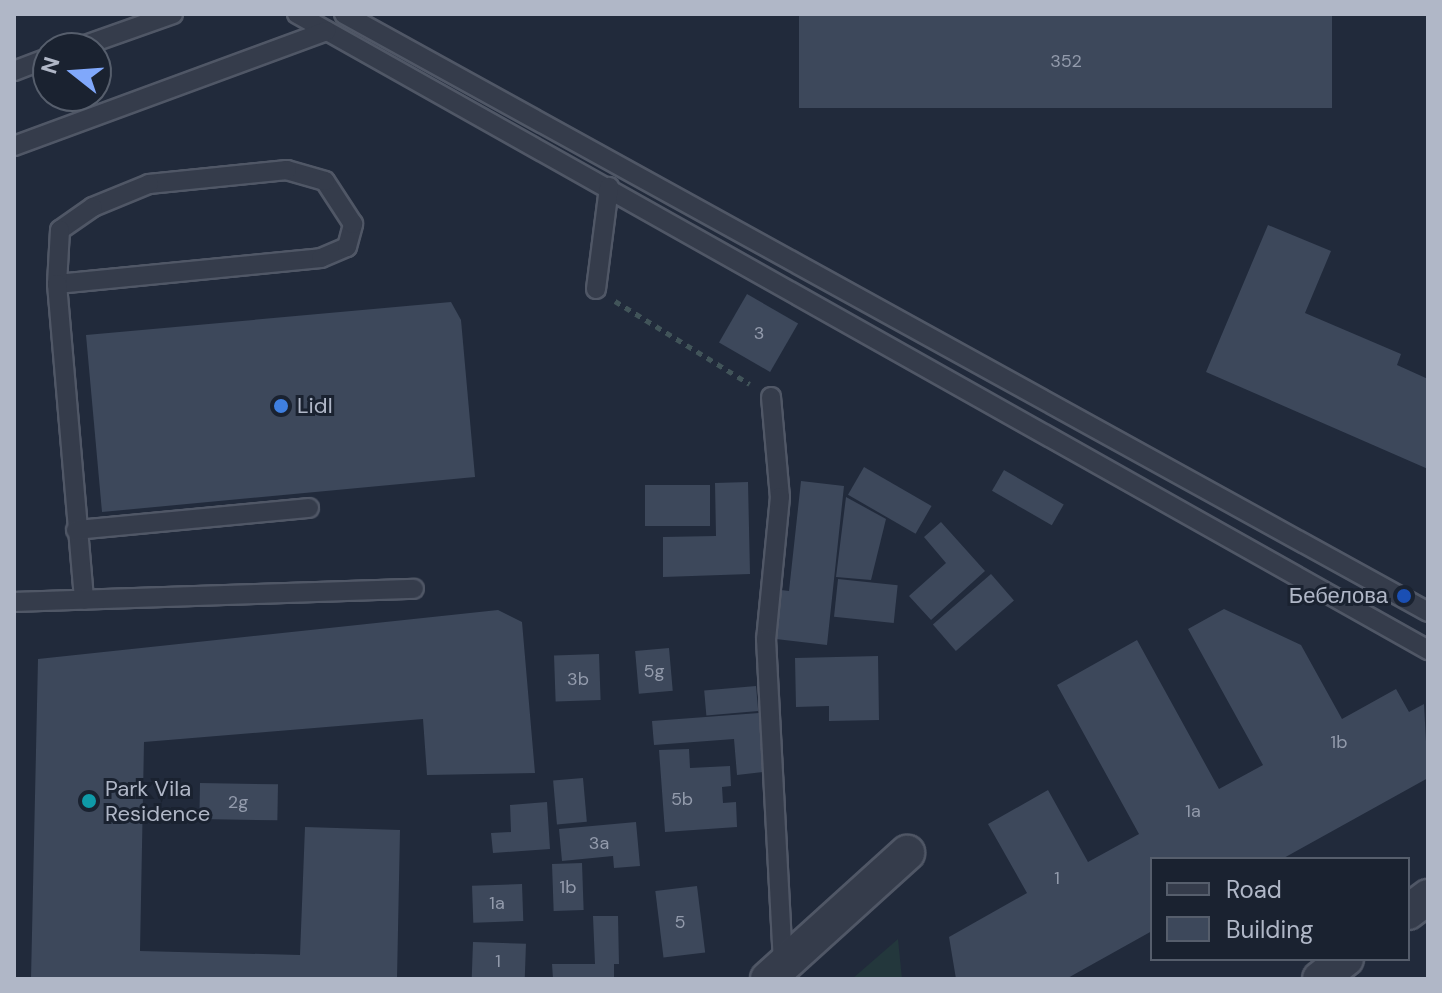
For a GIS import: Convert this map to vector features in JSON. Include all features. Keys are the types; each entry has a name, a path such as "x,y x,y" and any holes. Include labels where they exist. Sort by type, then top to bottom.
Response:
{"street":[{"path":"776,972 907,853"},
{"path":"1410,910 1428,897"},
{"path":"1320,979 1343,961"}],"lane":[{"path":"112,36 173,14"},
{"path":"297,14 1428,650"},
{"path":"344,14 1428,612"},
{"path":"14,146 327,31"},
{"path":"57,284 321,258 347,247 353,224 325,181 299,171 149,184 93,207 60,230 57,284 84,600"},
{"path":"596,289 609,187"},
{"path":"771,397 780,497 766,639 776,972"},
{"path":"76,530 309,508"},
{"path":"14,602 414,589"}],"path":[{"path":"596,289 771,397"}],"green space":[{"path":"898,939 902,979 852,979"}],"building":[{"path":"799,14 1332,14 1332,108 799,108"},
{"path":"1268,225 1331,251 1305,313 1401,354 1397,365 1428,379 1428,469 1206,372"},
{"path":"747,294 798,323 770,372 719,342"},
{"name":"Lidl","path":"451,302 461,320 475,477 102,512 86,335"},
{"path":"864,467 932,506 916,534 848,495"},
{"path":"1004,470 1064,504 1052,525 992,491"},
{"path":"801,481 844,486 827,645 776,639 781,590 789,591"},
{"path":"748,482 750,574 663,577 663,537 716,536 715,483"},
{"path":"645,485 710,485 710,526 645,526"},
{"path":"846,497 886,519 871,580 836,577"},
{"path":"941,522 985,571 931,620 909,596 946,563 924,537"},
{"path":"991,574 1014,600 956,651 933,625"},
{"path":"838,579 898,585 894,623 834,617"},
{"path":"1224,609 1301,645 1342,719 1396,689 1409,712 1424,704 1428,778 1286,857 1150,857 1150,932 1066,979 956,979 949,937 1027,893 988,824 1048,790 1088,862 1139,834 1057,685 1137,640 1219,789 1263,765 1188,629"},
{"name":"Park Vila Residence","path":"498,610 522,622 535,773 427,775 423,719 144,742 140,951 300,955 305,827 400,830 397,979 31,979 38,659"},
{"path":"669,648 673,691 639,694 635,651"},
{"path":"599,654 601,700 556,702 554,656"},
{"path":"878,656 879,720 829,721 829,706 796,707 795,658"},
{"path":"756,686 758,711 706,715 704,691"},
{"path":"759,713 763,772 737,775 734,739 654,745 652,721"},
{"path":"689,749 690,768 730,766 731,786 722,787 723,803 736,802 737,827 665,832 659,750"},
{"path":"583,778 587,822 557,824 553,781"},
{"path":"200,783 278,784 277,820 199,819"},
{"path":"547,802 550,849 493,853 491,833 511,832 510,805"},
{"path":"636,822 640,866 614,868 613,856 562,861 559,829"},
{"path":"582,863 584,910 554,911 552,864"},
{"path":"522,884 523,921 473,923 472,886"},
{"path":"697,886 705,953 663,958 655,891"},
{"path":"593,916 618,916 619,964 614,964 614,979 553,979 552,964 595,964"},
{"path":"473,942 526,944 525,979 472,979"}],"place":[{"name":"Lidl","path":"281,406"},
{"name":"Бебелова","path":"1404,596"},
{"name":"Park Vila Residence","path":"89,801"}]}
